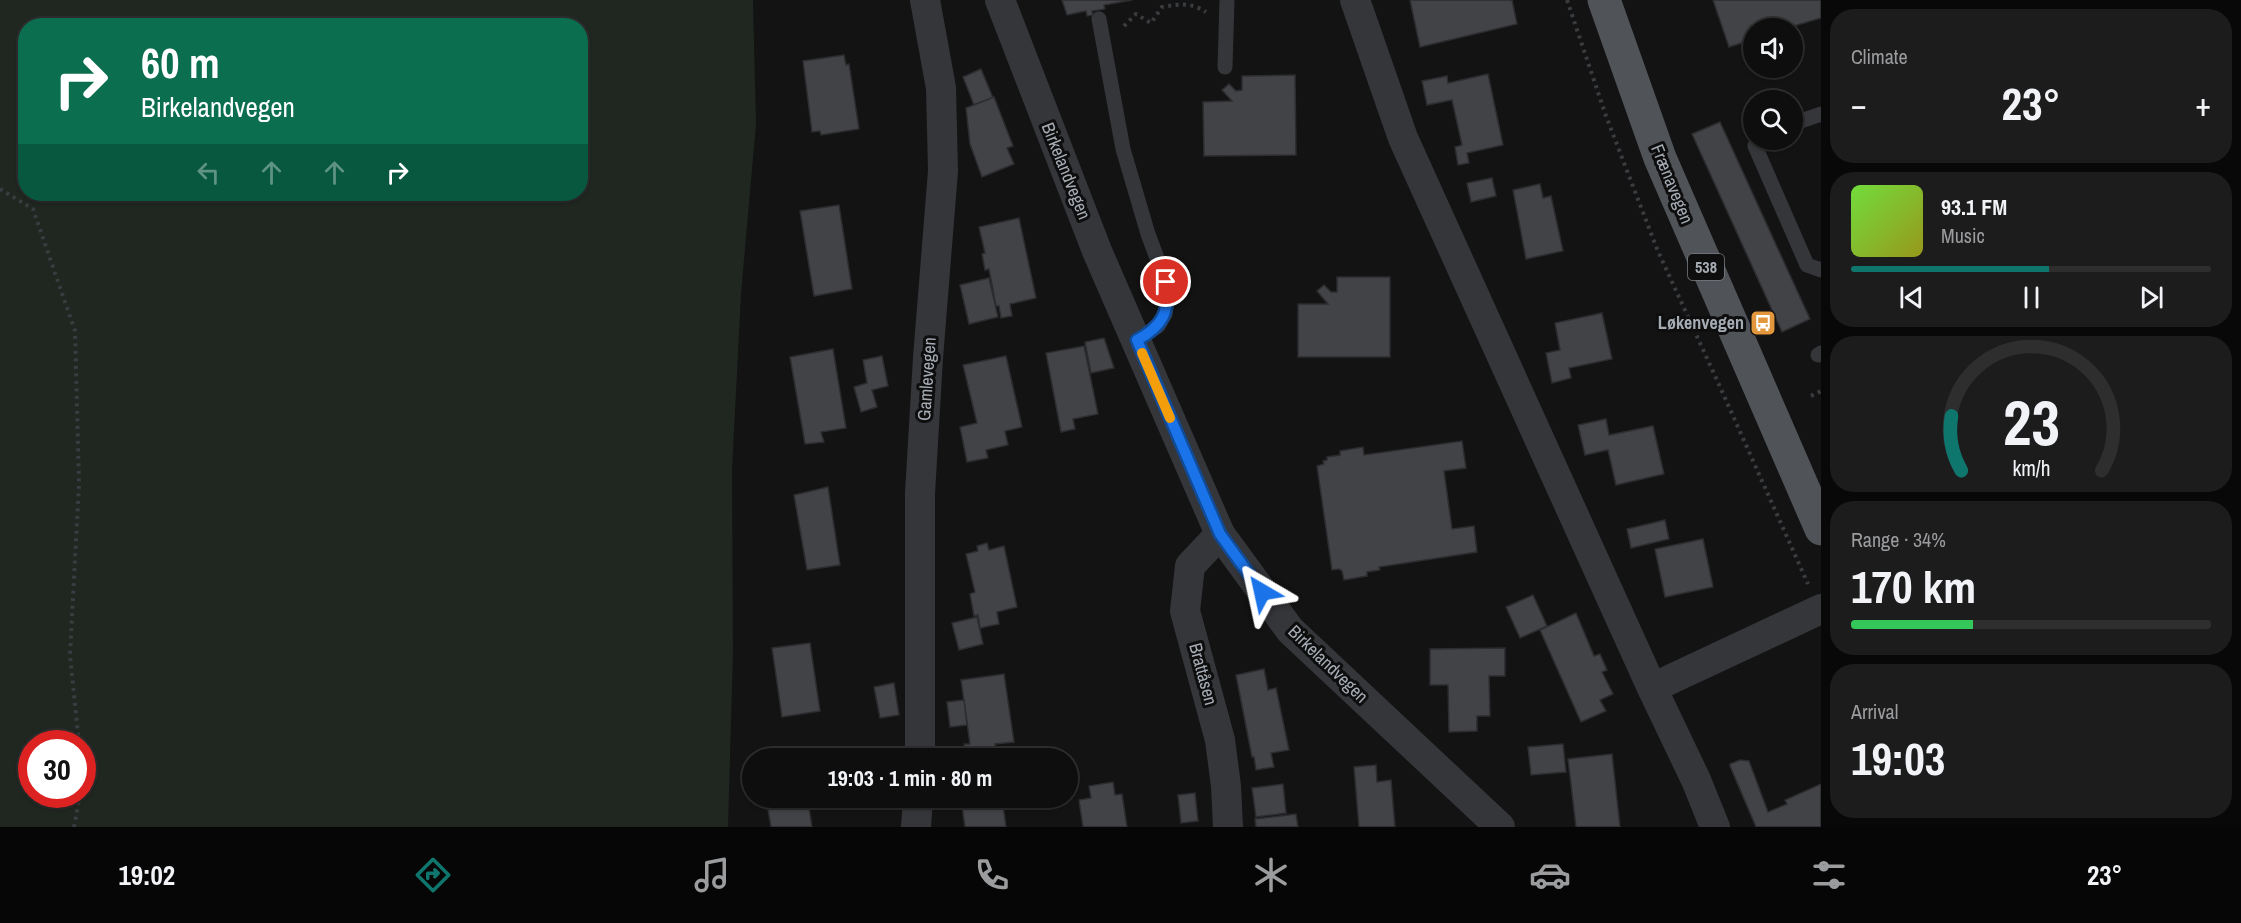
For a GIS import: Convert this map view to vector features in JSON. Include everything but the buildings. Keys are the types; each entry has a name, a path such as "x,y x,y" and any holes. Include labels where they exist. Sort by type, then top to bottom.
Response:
{"main road":[{"name":"Frænavegen","path":"1604,0 1660,158 1821,529"}],"street":[{"name":"Gamlevegen","path":"920,748 920,493 943,171 941,88 925,0"},
{"name":"Birkelandvegen","path":"1000,0 1093,240 1220,534 1290,630 1500,827"},
{"path":"1355,0 1403,138 1652,688 1696,780 1715,827"},
{"name":"Brattåsen","path":"1220,534 1190,566 1185,611 1220,740 1228,827"},
{"path":"1652,688 1816,600"},
{"path":"916,827 917,808"}],"lane":[{"path":"1225,67 1227,0"},
{"path":"1099,19 1122,149 1148,234 1166,282 1168,298 1165,314 1158,326 1137,340"},
{"path":"1803,120 1821,114"},
{"path":"1757,150 1808,265 1821,270"}],"path":[{"path":"1567,0 1606,116 1657,249 1816,600"},
{"path":"1099,19 1109,16 1125,27 1136,14 1151,23 1162,7 1186,3 1195,5 1210,14 1227,16"},
{"path":"0,189 18,200"},
{"path":"20,201 33,209 75,331 79,484 70,655 78,730"},
{"path":"1811,396 1821,391"},
{"path":"74,827 78,808"}],"shaded area":[{"path":"0,0 753,0 756,124 741,294 732,470 733,653 728,827 0,827"}],"slow traffic":[{"path":"1142,353 1170,418"}],"place":[{"name":"Løkenvegen","path":"1763,323"}],"route":[{"path":"1166,282 1168,298 1165,314 1158,326 1137,340 1220,534 1262,592"}]}
